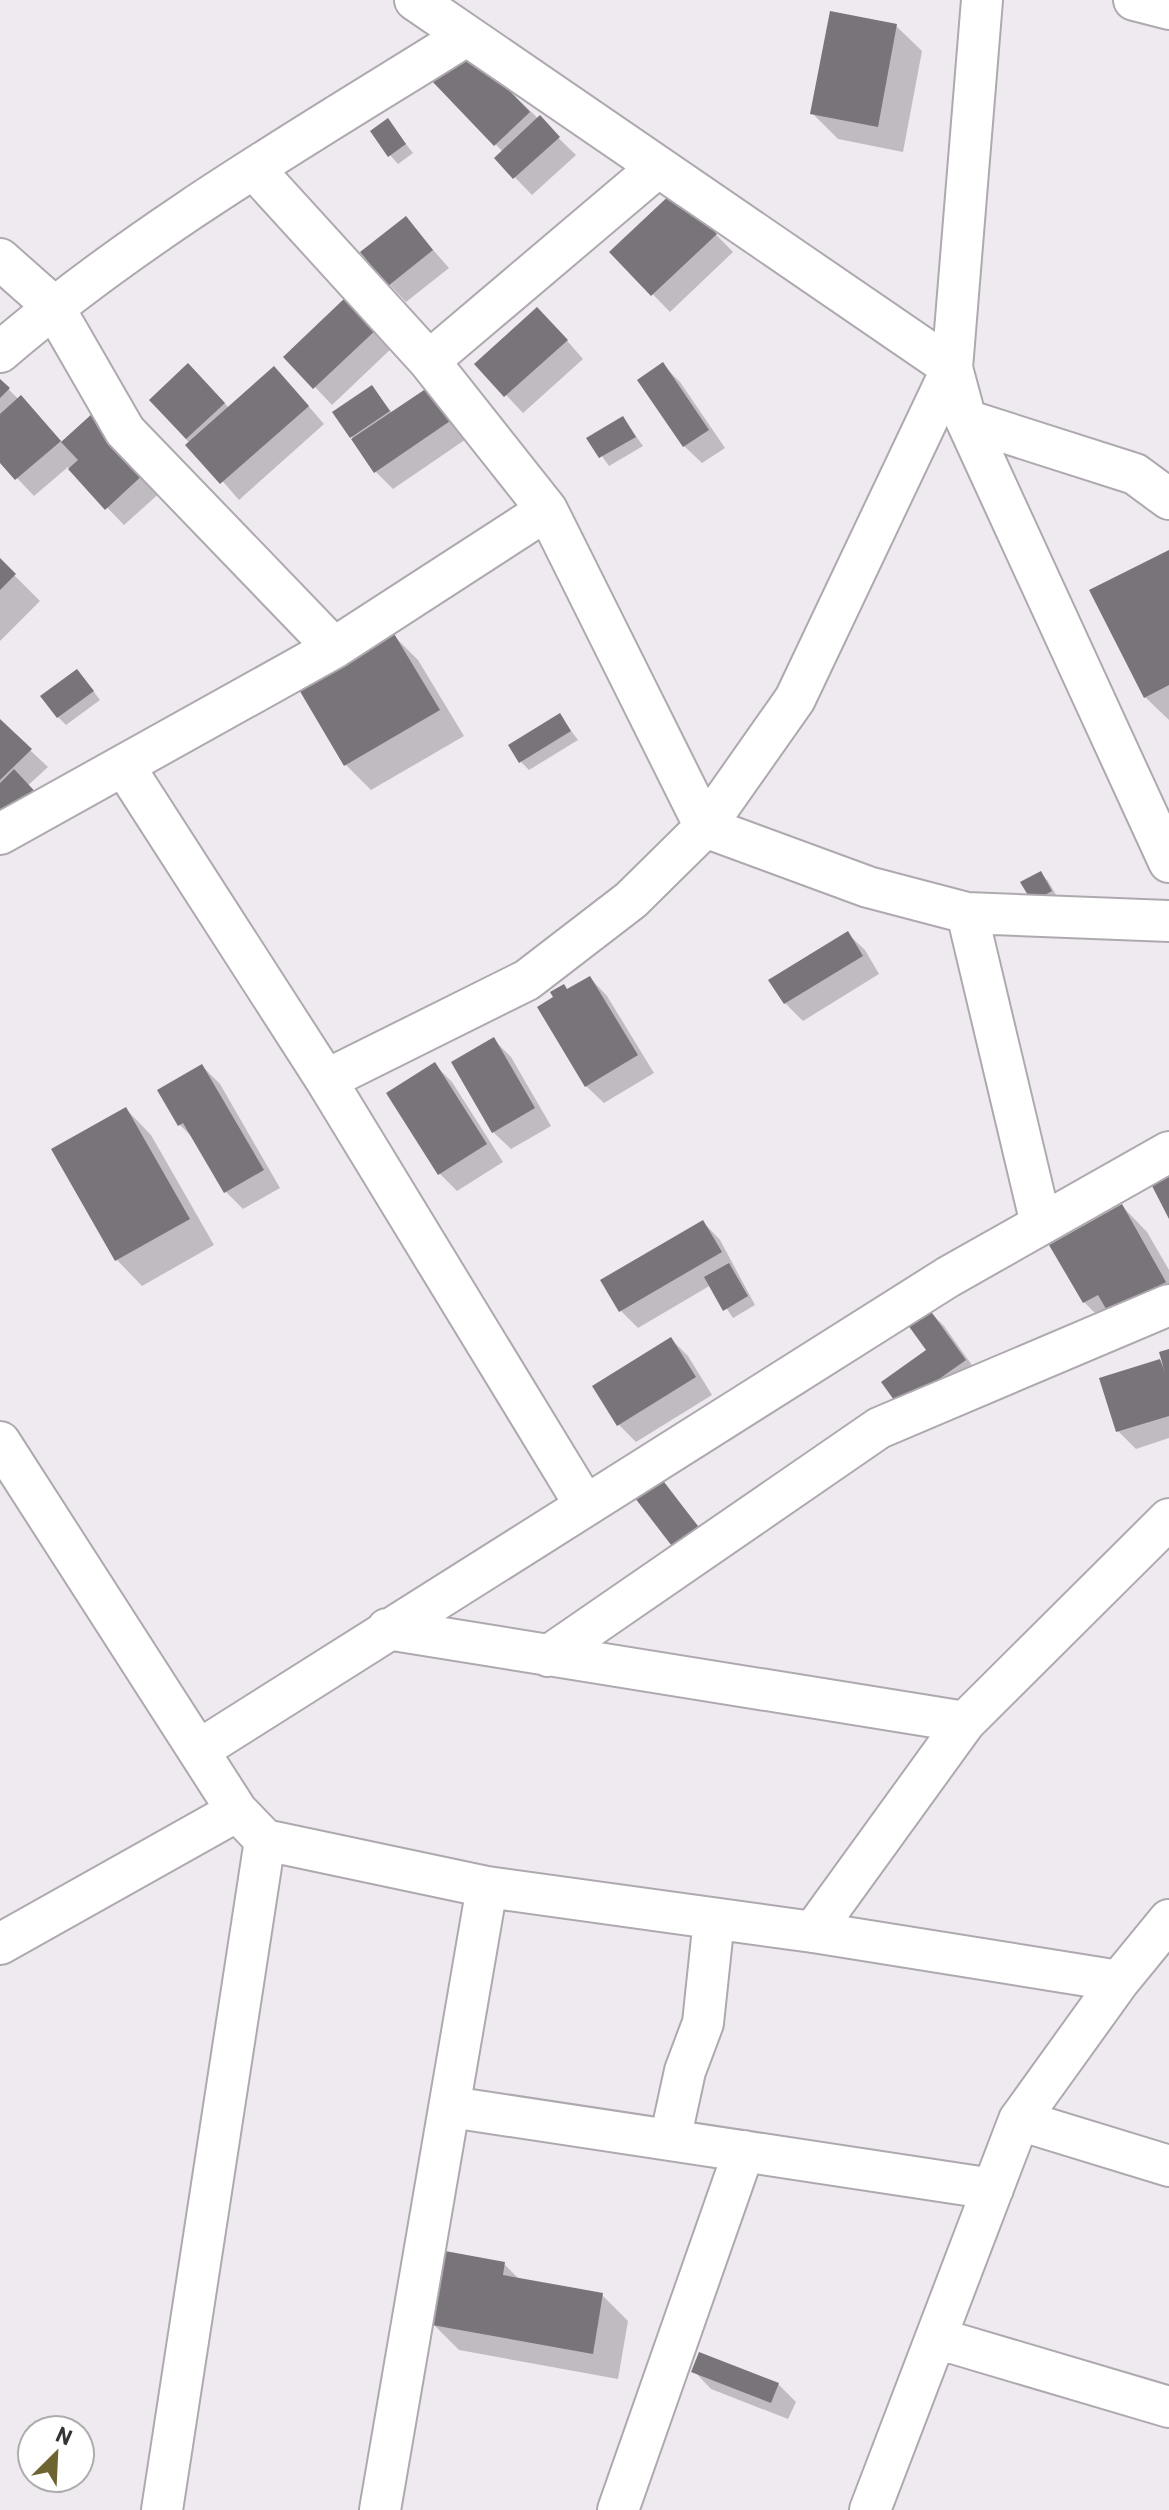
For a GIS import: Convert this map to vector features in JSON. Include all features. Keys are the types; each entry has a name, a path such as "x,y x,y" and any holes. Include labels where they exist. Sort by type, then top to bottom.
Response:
{"street":[{"path":"415,0 952,368"},
{"path":"982,0 952,368 966,420 1169,862"},
{"path":"1134,0 1169,9"},
{"path":"0,352 53,306 254,169 466,36"},
{"path":"429,361 658,167"},
{"path":"254,169 429,361 547,510 705,827 868,887 967,913 1169,921"},
{"path":"0,259 53,306 125,431 334,648"},
{"path":"326,1080 527,980 631,900 705,827 795,699 952,368"},
{"path":"966,420 1135,474 1169,499"},
{"path":"0,834 334,648 547,510"},
{"path":"124,766 326,1080 585,1505"},
{"path":"967,913 1041,1224"},
{"path":"199,1750 948,1277 1169,1152"},
{"path":"548,1656 879,1428 1169,1305"},
{"path":"0,1442 237,1811 265,1840 487,1887 813,1932 1119,1981"},
{"path":"813,1932 965,1722 1169,1519"},
{"path":"387,1629 965,1722"},
{"path":"0,1944 237,1811"},
{"path":"162,2510 265,1840"},
{"path":"380,2510 487,1887"},
{"path":"670,2140 685,2071 703,2023 714,1919"},
{"path":"870,2510 1019,2120 1119,1981 1169,1920"},
{"path":"451,2107 993,2189"},
{"path":"1019,2120 1169,2166"},
{"path":"618,2510 744,2151"},
{"path":"936,2338 1169,2407"}],"building":[{"path":"830,11 897,24 878,127 810,114"},
{"path":"466,46 530,112 494,146 430,79"},
{"path":"540,115 560,137 513,179 494,158"},
{"path":"388,118 406,144 388,157 370,131"},
{"path":"675,190 717,234 651,296 609,252"},
{"path":"406,216 433,250 388,286 360,252"},
{"path":"347,296 378,328 313,389 283,357"},
{"path":"537,307 568,340 504,397 474,364"},
{"path":"663,362 709,430 683,447 637,380"},
{"path":"188,363 225,403 186,439 149,400"},
{"path":"274,366 309,406 220,484 185,445"},
{"path":"0,379 10,388 0,398"},
{"path":"433,384 456,417 374,473 351,439"},
{"path":"372,385 390,411 350,438 332,412"},
{"path":"21,395 61,441 15,480 0,463 0,414"},
{"path":"93,413 147,471 105,510 68,469 78,460 61,442"},
{"path":"623,416 636,437 599,458 586,438"},
{"path":"1169,550 1169,685 1144,698 1089,590"},
{"path":"0,558 16,574 0,590"},
{"path":"393,632 440,710 344,766 298,688"},
{"path":"77,669 94,691 57,718 40,696"},
{"path":"560,713 571,731 519,763 508,745"},
{"path":"0,719 32,749 0,780"},
{"path":"14,769 42,799 0,814 0,783"},
{"path":"1041,871 1052,891 1032,902 1020,882"},
{"path":"848,931 863,956 784,1004 768,980"},
{"path":"590,976 638,1055 585,1087 537,1007 553,997 550,992 564,984 567,989"},
{"path":"494,1037 535,1108 492,1133 451,1062"},
{"path":"435,1062 487,1144 438,1175 386,1093"},
{"path":"202,1064 264,1170 224,1193 183,1123 178,1126 157,1090"},
{"path":"126,1107 190,1219 115,1261 51,1149"},
{"path":"1169,1172 1169,1219 1150,1182"},
{"path":"1122,1204 1166,1282 1109,1314 1098,1295 1083,1303 1049,1245"},
{"path":"703,1220 722,1252 619,1312 600,1280"},
{"path":"729,1263 748,1296 723,1311 704,1277"},
{"path":"927,1306 966,1360 899,1407 881,1382 926,1350 905,1321"},
{"path":"671,1337 696,1377 617,1426 592,1386"},
{"path":"1169,1349 1169,1416 1116,1432 1099,1378 1160,1359 1165,1373 1159,1352"},
{"path":"661,1478 704,1534 678,1554 635,1498"},
{"path":"445,2251 505,2262 503,2275 603,2293 593,2354 432,2325"},
{"path":"699,2352 779,2383 771,2403 691,2372"}]}
